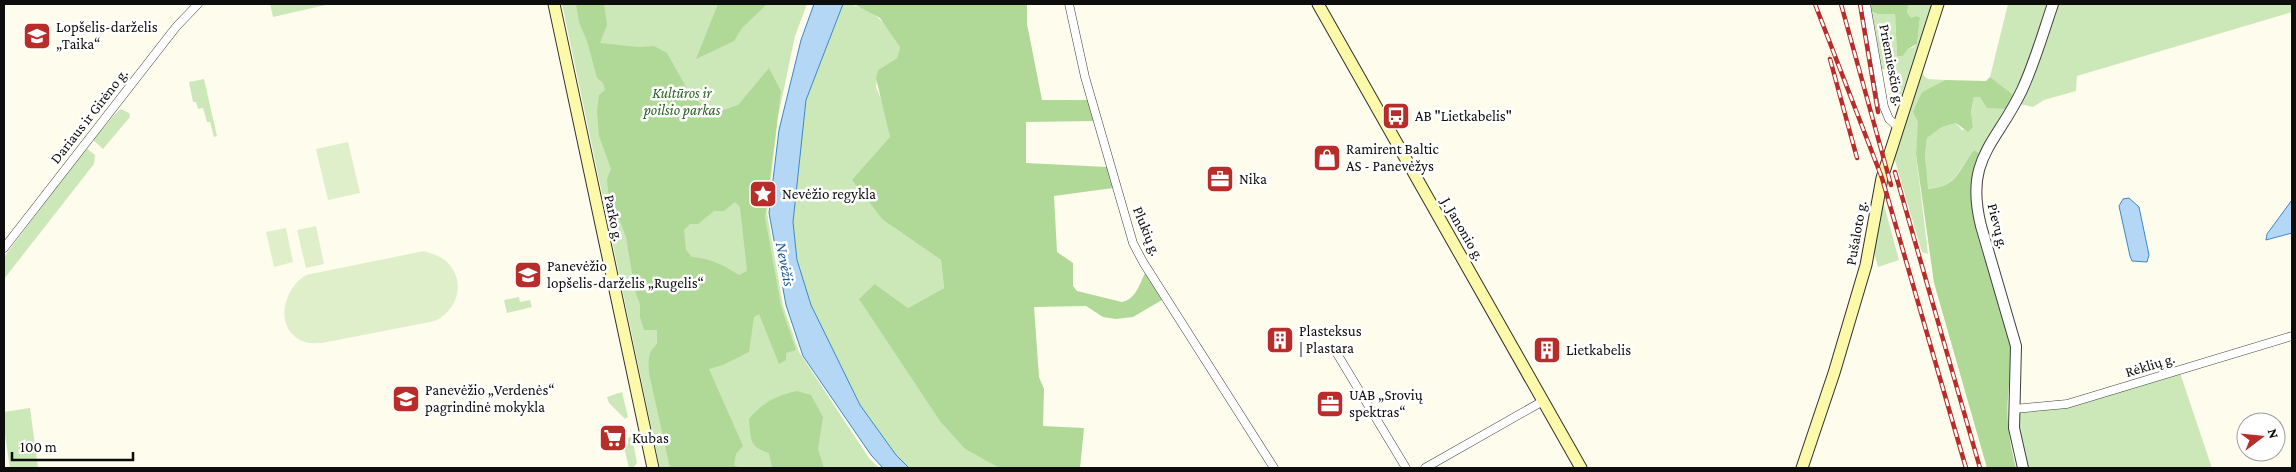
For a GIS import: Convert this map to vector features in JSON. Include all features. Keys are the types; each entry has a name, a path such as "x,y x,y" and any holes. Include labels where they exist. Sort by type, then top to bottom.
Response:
{"main road":[{"name":"Parko g.","path":"554,4 653,468"},
{"name":"J. Janonio g.","path":"1318,4 1581,468"},
{"name":"Pušaloto g.","path":"1802,468 1834,373 1866,265 1882,178 1938,4"}],"street":[{"name":"Dariaus ir Girėno g.","path":"4,248 176,27 198,4"},
{"name":"Plukių g.","path":"1070,4 1085,77 1133,243 1148,270 1274,468"},
{"name":"Priemiesčio g.","path":"1866,4 1884,106 1889,119 1898,127"},
{"name":"Pievų g.","path":"2022,468 2014,428 2016,346 1976,208 1975,188 1978,170 1984,155 2024,86 2053,4"},
{"name":"Rėklių g.","path":"2014,409 2067,404 2292,336"},
{"path":"1336,352 1406,468"},
{"path":"1425,468 1543,401"}],"green space":[{"path":"270,4 330,4 273,17"},
{"name":"Kultūros ir poilsio parkas","path":"562,4 807,4 795,36 778,117 767,213 783,305 799,352 869,458 879,468 660,468"},
{"path":"576,4 604,4 607,25 600,43 638,47 654,46 667,53 690,94 712,114 738,105 769,68 781,91 765,217 781,306 796,350 786,353 786,360 779,364 759,314 754,317 749,352 723,365 709,369 743,446 736,454 734,465 740,468 670,468 649,373 649,357 657,344 657,330 644,330 626,237 608,191 607,179 611,169 599,136 597,110 599,95 605,90 603,83 597,78 587,41 579,22","holes":["735,202 740,207 747,271 739,275 717,263 692,257 686,250 684,230 690,224 698,224 714,211 724,211"]},
{"path":"718,4 766,5 742,28 734,41 696,59"},
{"path":"843,4 861,7 877,17 884,23 900,47 897,58 878,70 876,87 884,106 890,137 883,220 941,260 944,288 908,308 875,284 965,449 999,468 909,468 896,455 860,405 811,305 797,260 793,222 806,100"},
{"path":"854,4 1027,4 1027,24 1042,100 1088,100 1094,121 1026,122 1026,163 1107,167 1113,188 1054,196 1057,252 1073,263 1073,286 1077,291 1122,302 1134,295 1145,273 1162,300 1133,317 1116,319 1103,317 1086,306 1034,307 1039,377 1044,389 1043,426 1084,428 1080,468 999,468 965,449 940,421 859,299 875,284 908,308 944,288 941,260 883,220 852,180 890,137 876,78 878,70 897,58 900,47 880,18"},
{"path":"1869,4 1887,14 1895,14 1897,56 1903,56 1908,49 1917,44 1920,18 1911,18 1907,12 1909,4 1932,4 1897,108 1892,74 1887,69 1875,70"},
{"path":"1869,4 1909,4 1907,12 1911,18 1917,16 1920,18 1917,44 1908,49 1903,56 1897,56 1895,14 1879,14 1870,11"},
{"path":"2008,4 2292,4 2292,12 2077,76 2076,91 2044,100 2033,107 2016,103 2015,96 1990,77"},
{"path":"1921,73 1928,79 1945,80 1922,92 1916,154 1928,254 1922,252 1893,154"},
{"path":"1990,77 2015,96 2008,109 1987,108 1980,97 1974,97 1971,111 1973,127 1968,132 1956,123 1942,127 1927,138 1925,155 1928,189 1946,185 1952,181 1974,150 1979,153 1972,177 1972,201 1981,249 1998,296 2011,350 2008,424 2016,468 1987,468 1934,283 1916,154 1918,122 1913,112 1922,92 1945,80 1986,81"},
{"path":"204,79 217,136 214,137 210,122 207,122 203,108 198,109 196,102 193,102 189,82"},
{"path":"1974,97 1980,97 2008,109 1979,153 1974,150 1951,181 1945,185 1927,189 1925,155 1927,138 1942,127 1956,123 1962,130 1973,127 1971,111"},
{"path":"121,109 129,113 130,117 103,149 93,140"},
{"path":"348,142 360,193 328,200 316,149"},
{"path":"86,148 95,155 94,164 4,279 4,257"},
{"path":"1881,194 1899,260 1878,267 1874,252"},
{"path":"316,226 324,264 306,268 297,230"},
{"path":"286,228 293,262 274,267 266,232"},
{"path":"424,251 438,256 447,262 457,280 457,296 454,303 443,316 435,321 322,343 302,341 293,335 287,327 285,308 287,298 298,281 306,275"},
{"path":"519,297 520,302 530,300 532,307 507,313 504,300"},
{"path":"2178,367 2212,468 2028,468 2019,427 2020,405 2071,399"},
{"path":"797,391 811,395 823,417 818,449 824,468 772,468 769,453 757,448 752,441 749,419 754,413 770,400"},
{"path":"622,392 628,417 625,419 609,403 607,397"},
{"path":"30,408 38,468 10,468 4,429 4,412"},
{"path":"632,437 637,463 633,468 629,468 624,447 628,444 628,438"}],"water":[{"name":"Nevėžis","path":"814,4 843,4 806,100 793,222 797,260 811,305 860,405 896,455 909,468 883,468 871,455 803,356 786,305 769,213 779,130 801,40"},
{"path":"2129,198 2139,207 2149,255 2147,262 2132,261 2130,256 2119,206 2123,199"},
{"path":"2292,200 2292,233 2266,240 2267,234"}],"railway":[{"path":"1815,4 1882,178 1966,468"},
{"path":"1841,4 1891,185"},
{"path":"1860,4 1878,112"},
{"path":"1830,59 1857,158"},
{"path":"1895,172 1980,468"}],"place":[{"name":"Lopšelis-darželis „Taika“","path":"37,36"},
{"name":"AB \"Lietkabelis\"","path":"1396,116"},
{"name":"Ramirent Baltic AS - Panevėžys","path":"1327,158"},
{"name":"Nika","path":"1220,179"},
{"name":"Nevėžio regykla","path":"763,194"},
{"name":"Panevėžio lopšelis-darželis „Rugelis“","path":"528,275"},
{"name":"Plasteksus | Plastara","path":"1280,340"},
{"name":"Lietkabelis","path":"1547,350"},
{"name":"Panevėžio „Verdenės“ pagrindinė mokykla","path":"406,399"},
{"name":"UAB „Srovių spektras“","path":"1330,404"},
{"name":"Kubas","path":"613,438"}]}
